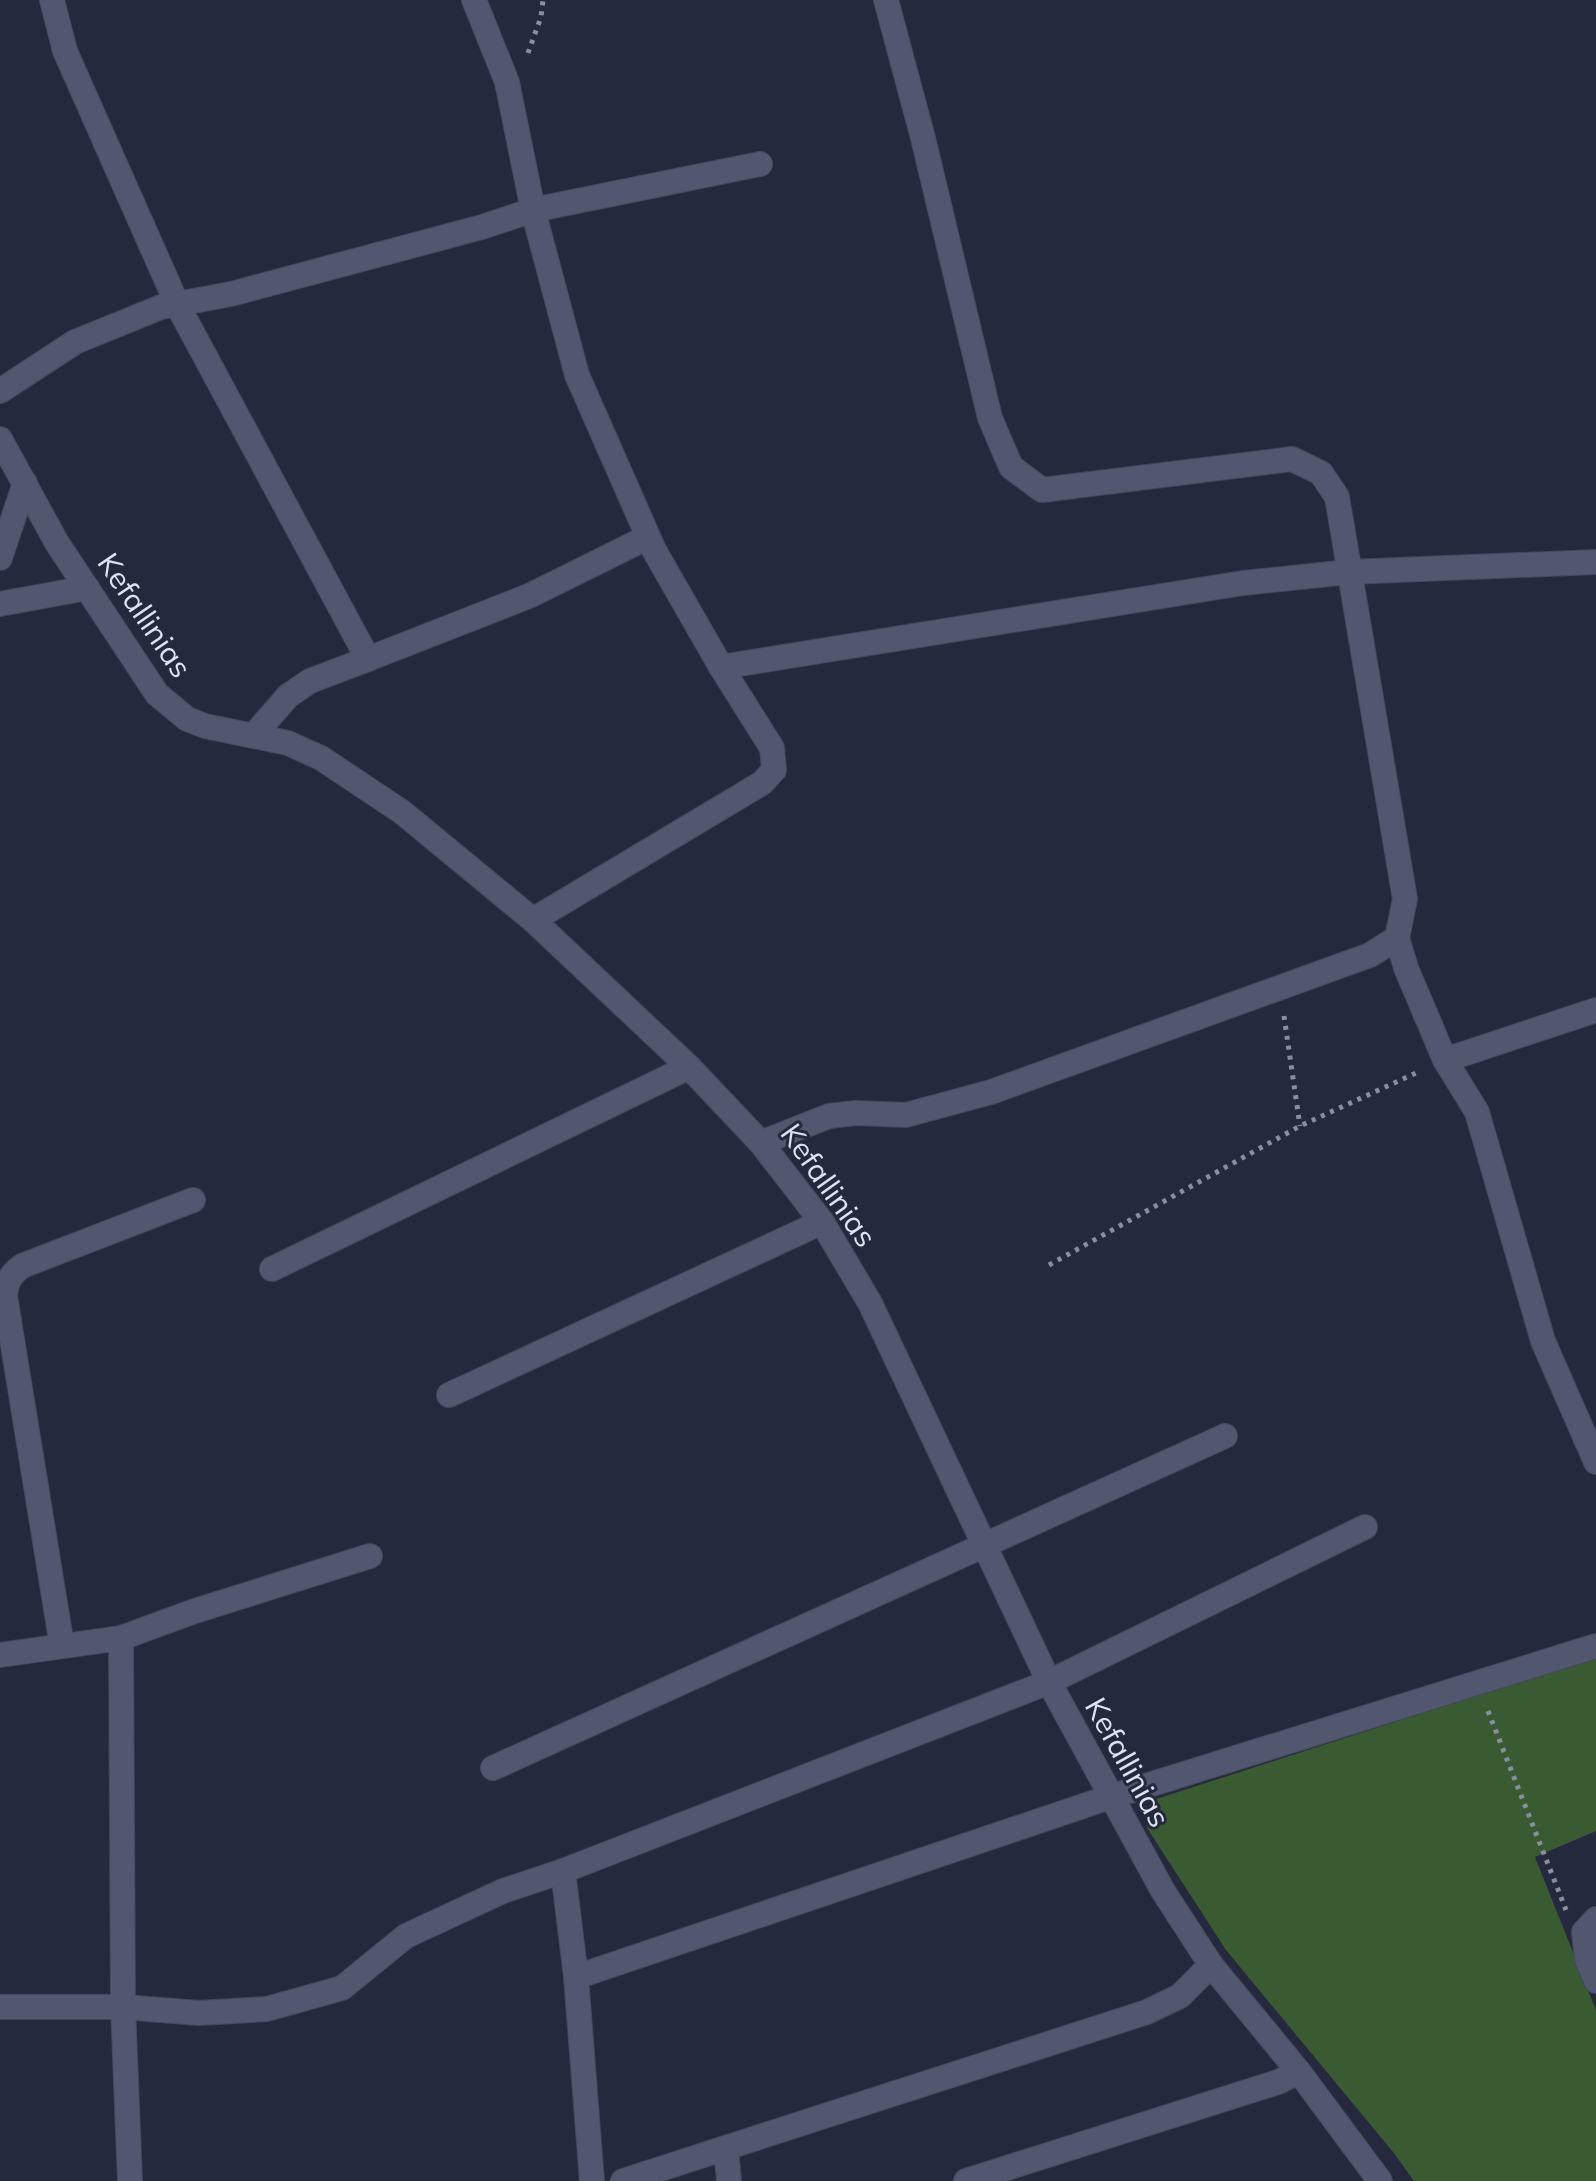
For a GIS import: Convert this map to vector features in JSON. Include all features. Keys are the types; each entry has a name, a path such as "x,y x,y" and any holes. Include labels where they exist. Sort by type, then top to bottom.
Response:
{"street":[{"path":"52,0 65,51 178,306 368,659"},
{"path":"474,0 507,82 533,210 577,375 648,537 721,667 772,748 774,770 762,783 533,920"},
{"path":"886,0 923,138 990,418 1011,467 1042,490 1292,459 1321,473 1337,497 1405,899 1397,938 1406,968 1445,1060 1477,1112 1543,1341 1596,1462"},
{"path":"0,391 75,342 161,307 178,306 290,278 482,227 533,210 760,164"},
{"name":"Kefallinias","path":"0,439 57,543 157,694 169,707 205,726 255,734 310,753 358,781 432,834 533,920 689,1067 761,1143 822,1222 870,1303 1049,1682 1163,1891 1211,1965 1299,2072 1380,2181"},
{"path":"0,558 25,483"},
{"path":"255,734 288,696 310,681 529,596 648,537"},
{"path":"721,667 1243,583 1349,572 1596,562"},
{"path":"0,604 87,588"},
{"path":"761,1143 829,1116 856,1113 906,1115 991,1092 1370,955 1397,938"},
{"path":"1445,1060 1596,1010"},
{"path":"272,1269 689,1067"},
{"path":"62,1646 6,1287 22,1266 193,1200"},
{"path":"449,1395 822,1222"},
{"path":"493,1768 1225,1436"},
{"path":"0,2007 123,2007 199,2013 267,2009 342,1988 406,1936 503,1891 563,1871 1049,1682 1365,1527"},
{"path":"0,1655 121,1638 195,1611 370,1556"},
{"path":"121,1638 123,2007 130,2181"},
{"path":"576,1977 1110,1797 1596,1646"},
{"path":"563,1871 576,1977 592,2181"},
{"path":"1590,1925 1587,1959 1596,1981"},
{"path":"623,2181 1147,2012 1180,1996 1211,1965"},
{"path":"966,2181 1278,2082 1299,2072"},
{"path":"726,2148 729,2181"}],"path":[{"path":"507,82 528,53 541,17 543,0"},
{"path":"1280,986 1300,1126"},
{"path":"1049,1265 1300,1126 1445,1060"},
{"path":"1476,1681 1559,1897 1571,1918 1590,1925"}],"green space":[{"path":"1596,1657 1596,1831 1535,1857 1596,2010 1596,2181 1414,2181 1226,1950 1147,1828 1144,1813 1153,1800"}]}
